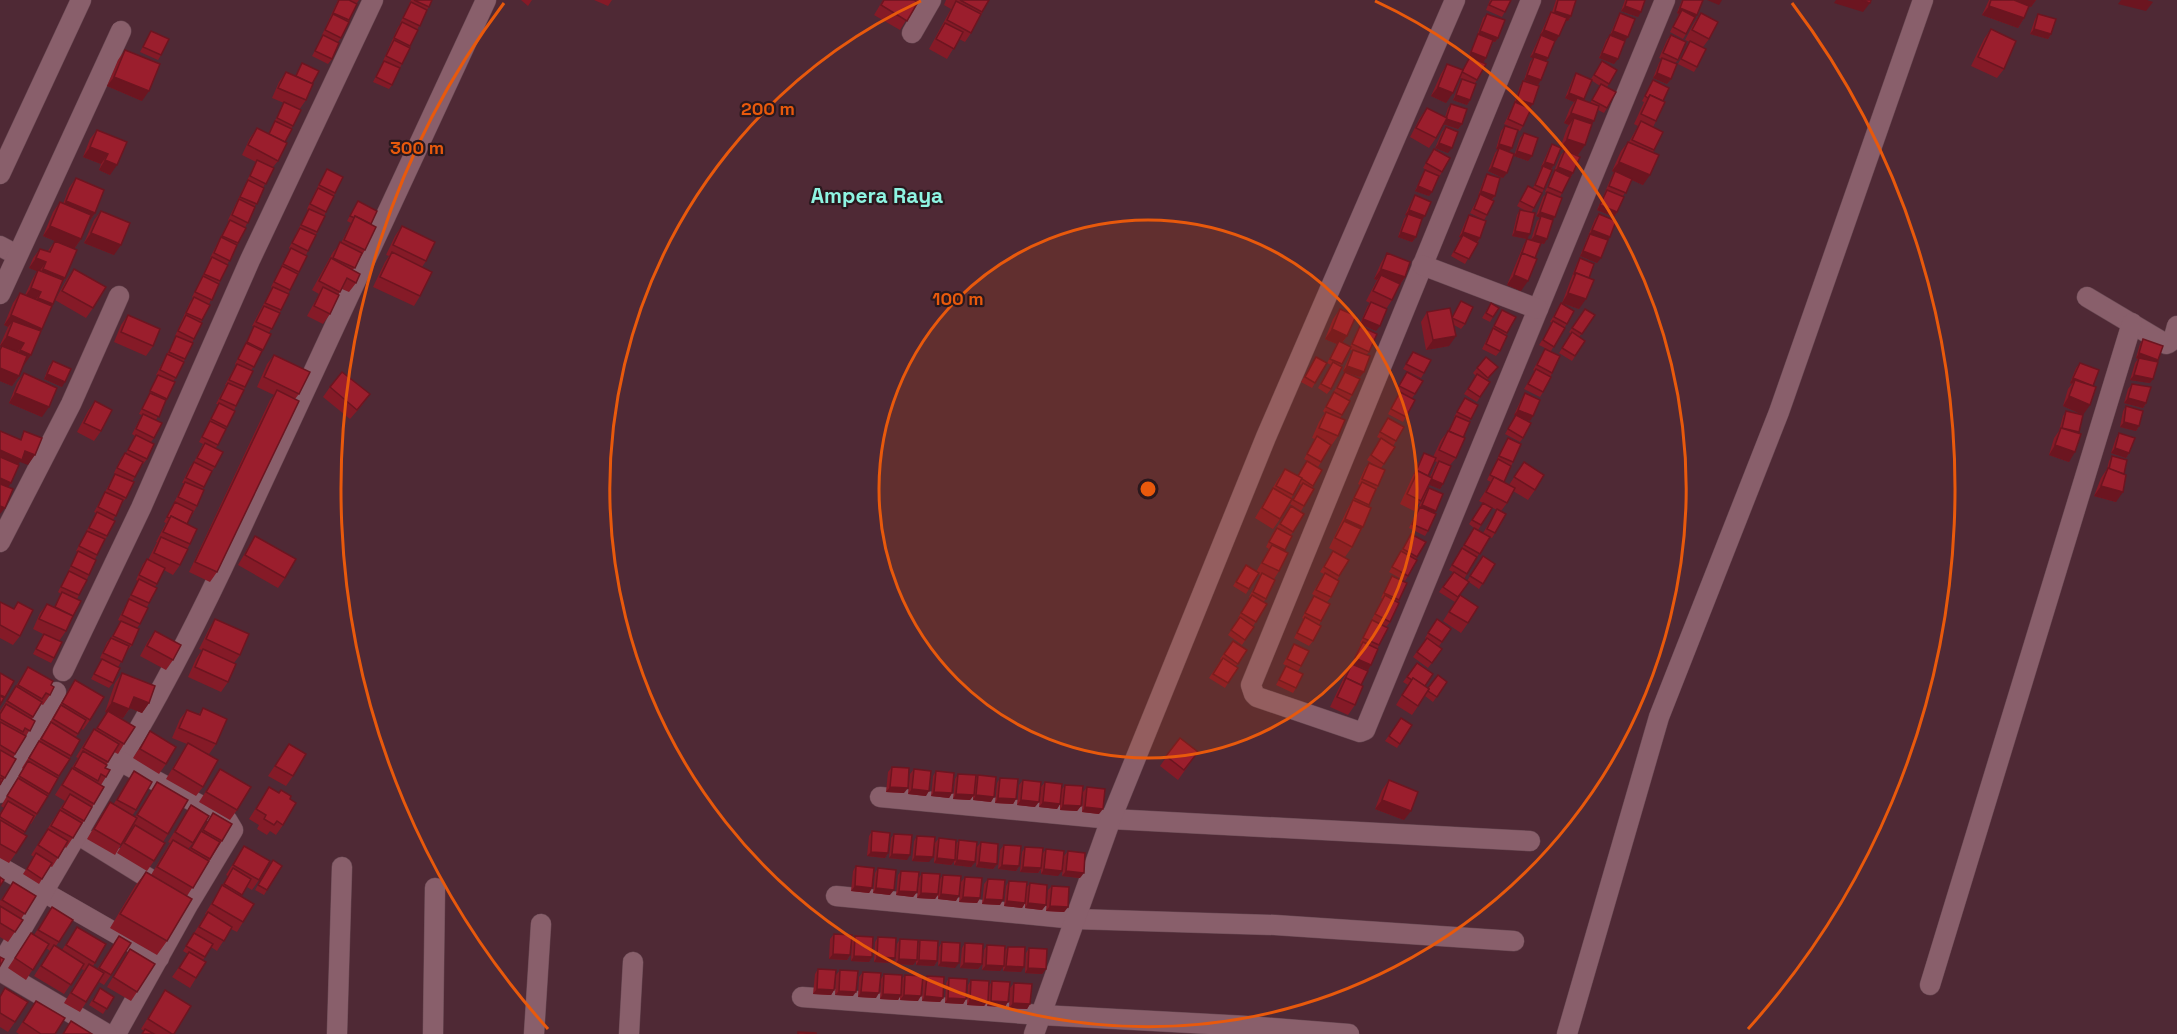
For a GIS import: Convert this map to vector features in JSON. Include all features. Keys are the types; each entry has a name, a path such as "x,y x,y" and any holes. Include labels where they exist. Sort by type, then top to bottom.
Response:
{"street":[{"path":"0,174 81,0"},
{"path":"63,671 141,508 249,260 373,0"},
{"path":"0,966 157,699 217,579 486,0"},
{"path":"912,33 931,0"},
{"path":"1034,1034 1111,819 1266,437 1455,0"},
{"path":"1531,0 1251,685 1257,698 1360,732 1365,730 1665,0"},
{"path":"1567,1034 1659,717 1779,412 1923,0"},
{"path":"0,294 9,250 121,31"},
{"path":"1422,265 1538,309"},
{"path":"0,542 70,404 119,296"},
{"path":"2087,297 2166,344 2174,336 2177,326"},
{"path":"1929,985 2132,323"},
{"path":"0,793 56,692"},
{"path":"116,1034 189,903 233,830 227,820 120,761"},
{"path":"880,797 1111,819 1530,841"},
{"path":"77,834 189,903"},
{"path":"0,867 159,958"},
{"path":"337,1034 342,867"},
{"path":"433,1034 435,888"},
{"path":"836,896 1075,920 1275,925 1514,941"},
{"path":"534,1034 541,924"},
{"path":"630,1034 633,962"},
{"path":"0,971 107,1034"},
{"path":"802,997 1041,1015 1349,1034"}],"building":[{"path":"339,0 349,0 357,4 349,20 333,13"},
{"path":"414,0 432,0 429,7"},
{"path":"884,0 918,2 907,21 881,5"},
{"path":"960,0 989,0 982,12"},
{"path":"1492,0 1511,0 1505,12 1489,5"},
{"path":"1558,0 1576,0 1571,16 1555,11"},
{"path":"1627,0 1645,0 1641,12 1625,6"},
{"path":"1683,0 1703,0 1697,15 1680,8"},
{"path":"1991,0 2014,0 2029,6 2024,18 1989,6"},
{"path":"956,1 981,14 971,33 947,20"},
{"path":"411,2 427,10 420,26 403,18"},
{"path":"1682,10 1695,17 1686,34 1673,27"},
{"path":"1551,12 1567,18 1559,36 1544,30"},
{"path":"1620,13 1635,19 1628,37 1613,31"},
{"path":"1701,13 1718,22 1709,39 1692,30"},
{"path":"333,14 349,22 341,38 325,30"},
{"path":"1487,14 1505,20 1498,38 1480,31"},
{"path":"2038,14 2056,19 2051,34 2034,29"},
{"path":"402,22 418,30 410,46 394,38"},
{"path":"945,23 963,32 954,49 936,39"},
{"path":"1991,29 2016,41 2004,69 1978,57"},
{"path":"151,31 169,39 161,55 143,47"},
{"path":"1478,34 1493,40 1486,58 1471,52"},
{"path":"323,35 339,43 332,59 315,51"},
{"path":"1541,35 1555,41 1548,58 1534,53"},
{"path":"1610,35 1625,41 1618,59 1602,53"},
{"path":"1671,35 1686,42 1678,60 1663,53"},
{"path":"394,40 410,48 402,64 386,56"},
{"path":"1690,41 1706,49 1697,67 1681,59"},
{"path":"125,50 160,64 149,91 114,77"},
{"path":"1470,57 1486,64 1477,80 1462,72"},
{"path":"1534,57 1548,62 1541,80 1527,75"},
{"path":"1662,58 1677,64 1671,79 1657,73"},
{"path":"384,61 400,68 392,85 376,77"},
{"path":"1602,61 1617,70 1609,84 1594,75"},
{"path":"302,63 319,71 312,84 296,76"},
{"path":"1447,64 1463,70 1453,93 1438,87"},
{"path":"286,72 313,84 306,100 278,88"},
{"path":"1576,73 1592,80 1584,99 1569,93"},
{"path":"1462,79 1476,84 1470,100 1456,95"},
{"path":"1653,80 1669,88 1663,101 1650,95 1648,98 1645,96"},
{"path":"1523,81 1539,86 1533,104 1517,99"},
{"path":"1601,84 1616,92 1607,108 1592,100"},
{"path":"1650,95 1665,102 1656,121 1641,114"},
{"path":"1577,98 1599,106 1594,121 1571,113"},
{"path":"284,102 301,110 293,126 277,118"},
{"path":"1515,102 1531,109 1523,126 1508,119"},
{"path":"1451,104 1467,109 1462,124 1446,119"},
{"path":"1427,108 1447,118 1436,138 1416,128"},
{"path":"1574,118 1592,124 1585,145 1567,139"},
{"path":"275,121 292,129 285,142 269,134"},
{"path":"1641,121 1663,132 1654,150 1632,140"},
{"path":"1505,126 1518,130 1512,148 1499,144"},
{"path":"1446,127 1458,132 1452,148 1439,143"},
{"path":"257,128 287,143 278,161 248,145"},
{"path":"97,130 127,142 117,165 105,160 108,154 90,147"},
{"path":"1524,133 1538,138 1532,156 1517,151"},
{"path":"1628,142 1659,155 1650,175 1619,162"},
{"path":"1552,144 1561,148 1554,165 1545,162"},
{"path":"1499,148 1514,154 1507,173 1492,167"},
{"path":"1434,149 1450,158 1442,172 1426,163"},
{"path":"1565,150 1580,157 1573,173 1558,167"},
{"path":"257,160 274,168 266,184 250,176"},
{"path":"1543,166 1552,170 1544,189 1535,185"},
{"path":"327,169 343,177 335,193 319,185"},
{"path":"1425,170 1439,176 1432,192 1418,186"},
{"path":"1555,170 1570,177 1562,193 1548,187"},
{"path":"1615,171 1632,179 1626,193 1609,186"},
{"path":"1487,174 1500,178 1495,196 1481,191"},
{"path":"76,178 104,190 95,213 66,201"},
{"path":"248,180 264,188 257,204 240,197"},
{"path":"1528,186 1542,193 1534,208 1520,201"},
{"path":"318,188 334,196 326,212 310,204"},
{"path":"1607,190 1624,197 1617,212 1600,205"},
{"path":"1547,192 1562,198 1555,217 1540,212"},
{"path":"1480,194 1494,201 1487,215 1474,209"},
{"path":"1415,195 1431,202 1425,216 1409,210"},
{"path":"239,199 255,207 248,223 232,215"},
{"path":"358,201 377,211 371,224 350,216"},
{"path":"60,202 91,215 81,239 50,226"},
{"path":"309,209 325,216 317,232 301,225"},
{"path":"1520,210 1535,213 1530,234 1515,231"},
{"path":"101,211 130,223 121,245 91,233"},
{"path":"1408,214 1422,219 1416,237 1401,232"},
{"path":"1599,214 1616,221 1610,237 1592,230"},
{"path":"1469,215 1486,221 1480,238 1463,232"},
{"path":"355,216 376,227 365,250 344,240"},
{"path":"1541,216 1553,220 1547,239 1535,235"},
{"path":"230,220 246,228 238,243 222,236"},
{"path":"402,226 435,242 426,261 393,245"},
{"path":"300,228 316,235 308,251 292,243"},
{"path":"1590,234 1608,240 1601,258 1583,251"},
{"path":"1463,235 1478,243 1469,259 1454,252"},
{"path":"221,237 237,245 230,261 214,253"},
{"path":"1527,239 1541,243 1535,258 1522,253"},
{"path":"55,241 77,250 65,278 43,269 46,262 36,258 40,249 50,252"},
{"path":"340,242 362,253 355,268 333,258"},
{"path":"291,248 307,256 299,272 283,264"},
{"path":"392,252 432,272 420,296 380,277"},
{"path":"1387,253 1410,262 1405,277 1381,269"},
{"path":"1522,253 1537,259 1528,281 1514,275"},
{"path":"212,257 228,265 220,281 204,274"},
{"path":"331,258 360,274 356,283 347,278 340,292 319,281"},
{"path":"1580,258 1594,264 1589,278 1574,274"},
{"path":"282,266 298,274 290,290 274,282"},
{"path":"74,269 106,287 93,308 62,291"},
{"path":"38,270 63,280 53,304 38,298 41,292 31,288"},
{"path":"1576,273 1594,280 1586,299 1568,293"},
{"path":"1381,275 1400,284 1392,300 1373,291"},
{"path":"203,276 219,284 212,300 195,292"},
{"path":"273,287 289,294 281,310 265,303"},
{"path":"323,287 339,295 330,314 314,306"},
{"path":"20,293 52,306 42,329 11,315"},
{"path":"194,297 210,305 202,320 186,313"},
{"path":"1461,301 1473,307 1465,324 1452,318"},
{"path":"1371,302 1387,309 1380,326 1363,319"},
{"path":"1491,303 1499,308 1493,317 1486,313"},
{"path":"1561,303 1574,311 1567,324 1554,317"},
{"path":"264,306 280,313 272,329 256,322"},
{"path":"1450,308 1456,336 1433,340 1427,312"},
{"path":"1340,309 1356,316 1347,336 1332,329"},
{"path":"1585,309 1595,315 1582,334 1572,328"},
{"path":"1502,310 1516,317 1507,333 1494,326"},
{"path":"128,315 160,329 153,346 121,332"},
{"path":"186,315 202,323 194,339 178,331"},
{"path":"13,321 41,331 31,355 20,350 24,343 7,336"},
{"path":"1553,321 1565,328 1554,347 1543,340"},
{"path":"254,326 271,334 263,350 247,342"},
{"path":"1360,326 1377,334 1369,352 1352,344"},
{"path":"1493,328 1507,336 1500,351 1486,344"},
{"path":"1572,332 1585,341 1575,356 1562,348"},
{"path":"176,336 193,343 185,359 169,352"},
{"path":"2143,339 2163,346 2158,360 2139,353"},
{"path":"1339,341 1351,347 1342,364 1330,359"},
{"path":"246,343 262,351 254,367 238,359"},
{"path":"2,346 27,356 19,376 0,368"},
{"path":"1545,349 1560,356 1552,373 1537,365"},
{"path":"1353,350 1370,356 1364,372 1347,366"},
{"path":"1413,352 1431,360 1424,373 1406,364"},
{"path":"167,354 184,362 176,378 160,370"},
{"path":"274,355 310,372 299,394 264,377"},
{"path":"1316,357 1327,363 1315,383 1305,377"},
{"path":"1486,357 1498,367 1488,378 1477,368"},
{"path":"2139,358 2158,362 2153,379 2134,375"},
{"path":"53,361 71,369 65,382 47,374"},
{"path":"1333,362 1342,367 1331,389 1321,384"},
{"path":"2080,363 2099,370 2093,386 2073,378"},
{"path":"237,364 253,371 245,387 229,380"},
{"path":"1536,369 1551,377 1543,392 1528,384"},
{"path":"342,372 370,394 357,410 330,387"},
{"path":"1345,372 1360,379 1352,395 1337,388"},
{"path":"1407,372 1423,381 1415,394 1399,386"},
{"path":"24,373 57,388 49,407 15,393"},
{"path":"1477,374 1490,382 1480,397 1468,389"},
{"path":"158,375 175,382 167,399 150,391"},
{"path":"2075,380 2096,387 2090,405 2069,396"},
{"path":"228,383 244,390 236,406 220,399"},
{"path":"2132,384 2151,387 2146,403 2128,398"},
{"path":"277,390 299,401 217,572 195,562"},
{"path":"1334,392 1350,401 1342,415 1326,407"},
{"path":"1400,392 1415,400 1406,417 1391,409"},
{"path":"150,393 166,400 159,417 142,409"},
{"path":"1525,393 1540,400 1533,416 1518,410"},
{"path":"1465,398 1478,405 1471,419 1457,412"},
{"path":"95,401 112,410 101,431 84,423"},
{"path":"219,403 235,411 227,427 211,419"},
{"path":"2126,406 2143,411 2139,426 2124,422"},
{"path":"2066,411 2083,415 2079,432 2062,428"},
{"path":"1326,412 1345,420 1338,436 1319,428"},
{"path":"143,414 162,423 154,438 136,429"},
{"path":"1516,415 1531,423 1523,438 1508,429"},
{"path":"1456,416 1470,422 1463,438 1449,431"},
{"path":"1388,418 1404,427 1396,441 1380,432"},
{"path":"210,421 226,429 218,445 202,437"},
{"path":"2061,428 2081,434 2075,452 2055,445"},
{"path":"0,431 21,440 24,431 42,438 35,455 25,451 22,460 0,450"},
{"path":"1448,431 1465,438 1456,458 1439,450"},
{"path":"2119,433 2135,438 2129,453 2115,448"},
{"path":"136,435 154,444 147,459 128,450"},
{"path":"1317,436 1331,445 1321,462 1307,454"},
{"path":"1381,438 1395,447 1384,464 1371,455"},
{"path":"1508,438 1521,444 1513,462 1499,456"},
{"path":"205,443 223,452 215,467 197,458"},
{"path":"125,453 143,462 135,477 117,468"},
{"path":"1424,453 1436,458 1428,476 1418,471 1415,474"},
{"path":"2112,456 2127,460 2124,474 2109,469"},
{"path":"0,457 19,465 11,483 0,478"},
{"path":"1498,459 1511,466 1504,482 1490,475"},
{"path":"1307,461 1322,470 1313,486 1298,476"},
{"path":"1439,461 1451,466 1443,484 1431,479"},
{"path":"194,462 212,471 204,487 186,478"},
{"path":"1524,462 1544,475 1535,490 1514,477"},
{"path":"1369,463 1385,470 1378,486 1362,479"},
{"path":"2108,468 2126,475 2123,492 2101,486"},
{"path":"1285,469 1302,478 1293,495 1276,486"},
{"path":"1418,471 1432,478 1421,501 1407,494"},
{"path":"115,474 134,482 126,498 108,489"},
{"path":"1494,477 1515,488 1507,503 1486,492"},
{"path":"185,482 204,490 197,506 178,497"},
{"path":"1362,482 1376,489 1369,505 1354,498"},
{"path":"1303,483 1314,489 1304,506 1293,500"},
{"path":"0,484 13,489 5,508 0,506"},
{"path":"1273,488 1292,499 1280,519 1262,508"},
{"path":"1429,488 1443,494 1436,511 1422,505"},
{"path":"105,492 123,500 116,516 98,507"},
{"path":"1353,500 1371,508 1363,527 1345,519"},
{"path":"175,502 193,511 187,524 171,516 167,517"},
{"path":"1483,503 1492,508 1481,525 1472,520"},
{"path":"1291,506 1304,514 1293,532 1280,524"},
{"path":"1420,507 1436,514 1428,531 1412,524"},
{"path":"1497,509 1506,514 1495,533 1487,529"},
{"path":"97,512 115,521 107,536 89,528"},
{"path":"171,516 197,529 190,544 163,532"},
{"path":"1344,521 1361,529 1352,547 1335,538"},
{"path":"1277,528 1292,536 1285,550 1269,542"},
{"path":"1474,528 1490,537 1480,554 1464,545"},
{"path":"87,531 105,539 97,555 79,546"},
{"path":"1411,534 1426,542 1417,557 1403,549"},
{"path":"255,536 296,559 285,578 245,555"},
{"path":"161,537 188,549 180,565 154,553"},
{"path":"1272,545 1288,553 1279,571 1262,563"},
{"path":"1462,548 1477,557 1467,574 1452,565"},
{"path":"78,551 96,560 89,575 71,566"},
{"path":"1333,551 1349,560 1339,576 1324,567"},
{"path":"1401,551 1417,560 1408,576 1392,567"},
{"path":"1483,556 1495,564 1483,584 1470,576"},
{"path":"147,559 165,568 157,584 139,575"},
{"path":"1246,565 1259,573 1249,589 1236,582"},
{"path":"69,571 87,580 79,595 61,587"},
{"path":"1454,572 1469,582 1458,597 1443,587"},
{"path":"1262,573 1275,580 1266,599 1253,592"},
{"path":"1325,573 1339,581 1331,597 1316,590"},
{"path":"1392,576 1407,583 1399,600 1384,593"},
{"path":"139,579 157,588 149,603 131,595"},
{"path":"62,592 81,601 73,616 55,607"},
{"path":"1252,595 1267,604 1256,622 1241,613"},
{"path":"1385,595 1399,603 1390,622 1375,614"},
{"path":"1460,595 1478,607 1468,623 1449,612"},
{"path":"1314,596 1330,604 1321,621 1305,613"},
{"path":"129,599 148,608 140,624 122,615"},
{"path":"0,602 14,609 18,602 33,610 20,636 0,625"},
{"path":"47,604 73,616 66,631 39,619"},
{"path":"1240,617 1254,627 1245,640 1231,630"},
{"path":"1305,617 1321,626 1313,641 1297,633"},
{"path":"215,619 249,634 240,655 206,639"},
{"path":"1437,619 1451,629 1442,642 1428,633"},
{"path":"1372,620 1388,628 1379,645 1363,638"},
{"path":"121,621 139,629 132,645 113,636"},
{"path":"155,631 181,645 173,660 147,646"},
{"path":"44,634 62,642 54,658 36,649"},
{"path":"111,638 129,646 122,662 103,653"},
{"path":"1427,638 1442,649 1432,663 1417,652"},
{"path":"1233,641 1247,650 1238,664 1224,654"},
{"path":"1363,642 1378,649 1371,665 1355,658"},
{"path":"1294,644 1309,651 1301,666 1287,659"},
{"path":"203,649 236,664 228,682 195,667"},
{"path":"1223,658 1238,668 1228,683 1213,674"},
{"path":"102,659 120,668 113,683 94,674"},
{"path":"1417,663 1433,674 1425,686 1407,677"},
{"path":"1352,664 1368,671 1361,685 1346,678 1344,681"},
{"path":"1286,666 1303,674 1296,688 1279,680"},
{"path":"28,667 53,681 51,685 54,687 50,695 46,693 42,699 18,685"},
{"path":"0,673 14,681 5,697 0,695"},
{"path":"122,673 155,686 149,703 134,697 129,709 112,702"},
{"path":"1438,675 1447,682 1437,697 1428,691 1428,688"},
{"path":"1346,678 1363,686 1355,705 1337,697"},
{"path":"1413,678 1429,689 1418,706 1402,695"},
{"path":"75,680 104,697 90,720 62,703"},
{"path":"16,686 42,702 33,717 7,701"},
{"path":"6,704 35,721 30,731 25,728 23,732 0,719 0,714"},
{"path":"61,705 86,720 78,734 53,719"},
{"path":"203,708 227,719 216,744 179,728 187,710 200,715"},
{"path":"108,711 135,727 124,744 97,728"},
{"path":"1401,718 1412,725 1400,744 1389,736"},
{"path":"0,722 26,736 15,754 0,745"},
{"path":"51,722 80,740 71,756 41,739"},
{"path":"94,729 119,744 108,762 83,748"},
{"path":"150,731 176,747 166,764 140,749"},
{"path":"1180,738 1198,752 1184,770 1166,756"},
{"path":"39,741 70,759 59,776 29,758"},
{"path":"188,743 218,760 203,787 173,769"},
{"path":"289,744 306,754 293,776 275,766"},
{"path":"0,750 16,759 5,778 0,775"},
{"path":"83,751 107,765 105,768 110,770 106,777 101,774 98,781 74,767"},
{"path":"28,761 58,778 49,794 19,776"},
{"path":"892,767 909,768 908,788 890,787"},
{"path":"72,768 104,787 94,804 62,785"},
{"path":"220,769 251,787 237,810 206,792"},
{"path":"914,769 931,771 929,791 912,789"},
{"path":"134,771 152,782 136,810 117,800"},
{"path":"936,771 954,773 952,793 934,792"},
{"path":"958,774 976,775 974,795 956,794"},
{"path":"978,775 996,777 994,797 976,795"},
{"path":"18,778 48,796 37,814 7,796"},
{"path":"1000,778 1018,779 1016,799 998,798"},
{"path":"1023,780 1041,782 1039,802 1021,800"},
{"path":"1389,780 1418,792 1411,811 1382,800"},
{"path":"157,782 188,800 168,834 137,815"},
{"path":"1045,782 1062,784 1060,804 1043,802"},
{"path":"1065,785 1083,786 1081,806 1063,805"},
{"path":"269,787 279,793 281,790 291,796 290,799 296,803 283,825 277,821 274,825 264,819 266,815 256,809"},
{"path":"1087,787 1105,789 1103,809 1085,807"},
{"path":"70,794 92,807 84,821 62,808"},
{"path":"8,801 34,816 25,832 0,817"},
{"path":"110,802 137,818 121,845 94,829"},
{"path":"191,805 209,816 193,843 175,832"},
{"path":"60,810 82,823 73,838 51,826"},
{"path":"213,813 232,824 222,841 203,830"},
{"path":"0,820 27,836 16,853 0,844"},
{"path":"135,825 165,843 154,861 124,843"},
{"path":"48,829 68,841 58,858 38,845"},
{"path":"201,831 220,842 210,859 191,848"},
{"path":"872,831 890,833 888,853 871,852"},
{"path":"894,834 912,835 910,855 892,854"},
{"path":"917,836 935,837 933,857 915,856"},
{"path":"939,838 956,840 955,860 937,858"},
{"path":"173,840 209,861 193,888 157,867"},
{"path":"959,840 977,842 975,862 957,860"},
{"path":"981,842 998,844 997,864 979,862"},
{"path":"1004,845 1021,846 1019,866 1002,865"},
{"path":"244,846 270,861 259,880 233,865"},
{"path":"1025,847 1043,848 1041,868 1023,867"},
{"path":"1046,849 1064,851 1062,871 1044,869"},
{"path":"1068,851 1085,853 1084,873 1066,871"},
{"path":"36,853 52,863 42,879 27,869"},
{"path":"273,860 282,866 267,890 258,885"},
{"path":"856,866 874,868 872,888 855,886"},
{"path":"233,868 251,879 242,895 224,884"},
{"path":"878,868 896,870 894,890 876,888"},
{"path":"901,871 919,872 917,892 899,891"},
{"path":"146,872 192,899 167,941 120,914"},
{"path":"922,873 940,874 938,894 921,893"},
{"path":"943,875 961,876 959,896 941,894"},
{"path":"965,877 982,878 980,898 963,897"},
{"path":"988,879 1005,880 1003,900 985,899"},
{"path":"1009,881 1027,882 1025,903 1007,901"},
{"path":"13,882 36,896 25,914 2,900"},
{"path":"1030,883 1047,885 1046,905 1028,903"},
{"path":"222,885 254,904 243,922 212,904"},
{"path":"1052,886 1069,887 1068,907 1050,906"},
{"path":"0,906 23,920 15,932 0,923"},
{"path":"52,907 73,920 59,942 38,930"},
{"path":"208,912 232,927 224,941 199,927"},
{"path":"77,927 106,944 95,963 66,945"},
{"path":"31,933 49,944 33,970 15,958"},
{"path":"194,933 213,944 205,957 186,946"},
{"path":"834,934 852,935 850,955 833,954"},
{"path":"119,936 131,943 111,975 99,968"},
{"path":"855,936 873,937 872,957 854,956"},
{"path":"878,937 896,938 895,958 877,957"},
{"path":"900,939 918,940 917,960 899,959"},
{"path":"920,940 938,941 937,961 919,960"},
{"path":"942,942 960,943 959,963 941,962"},
{"path":"965,943 983,944 982,964 964,963"},
{"path":"54,945 84,964 71,985 41,966"},
{"path":"987,945 1005,946 1004,966 986,965"},
{"path":"1008,947 1025,947 1024,967 1006,966"},
{"path":"1029,948 1047,949 1046,969 1028,968"},
{"path":"130,949 155,964 137,992 113,977"},
{"path":"189,952 206,962 196,978 179,968"},
{"path":"89,964 104,973 86,1002 71,993"},
{"path":"818,969 836,970 834,990 817,989"},
{"path":"840,970 858,971 856,992 839,991"},
{"path":"863,972 881,973 879,993 861,992"},
{"path":"884,974 902,975 901,995 883,994"},
{"path":"905,975 923,976 921,996 904,995"},
{"path":"927,976 944,977 943,998 925,996"},
{"path":"949,978 967,979 966,999 948,998"},
{"path":"971,980 989,981 988,1001 970,1000"},
{"path":"992,981 1010,982 1008,1002 991,1001"},
{"path":"1014,983 1032,984 1030,1004 1013,1003"},
{"path":"5,988 28,1002 15,1022 0,1013 0,997"},
{"path":"100,988 114,997 107,1009 93,1001"},
{"path":"165,990 191,1006 174,1034 148,1019"},
{"path":"36,1001 65,1018 55,1034 41,1034 23,1022"},
{"path":"71,1021 92,1034 63,1034"},
{"path":"145,1029 154,1034 142,1034"},
{"path":"798,1032 816,1033 816,1034 798,1034"}],"district":[{"name":"Ampera Raya","path":"877,195"}]}
